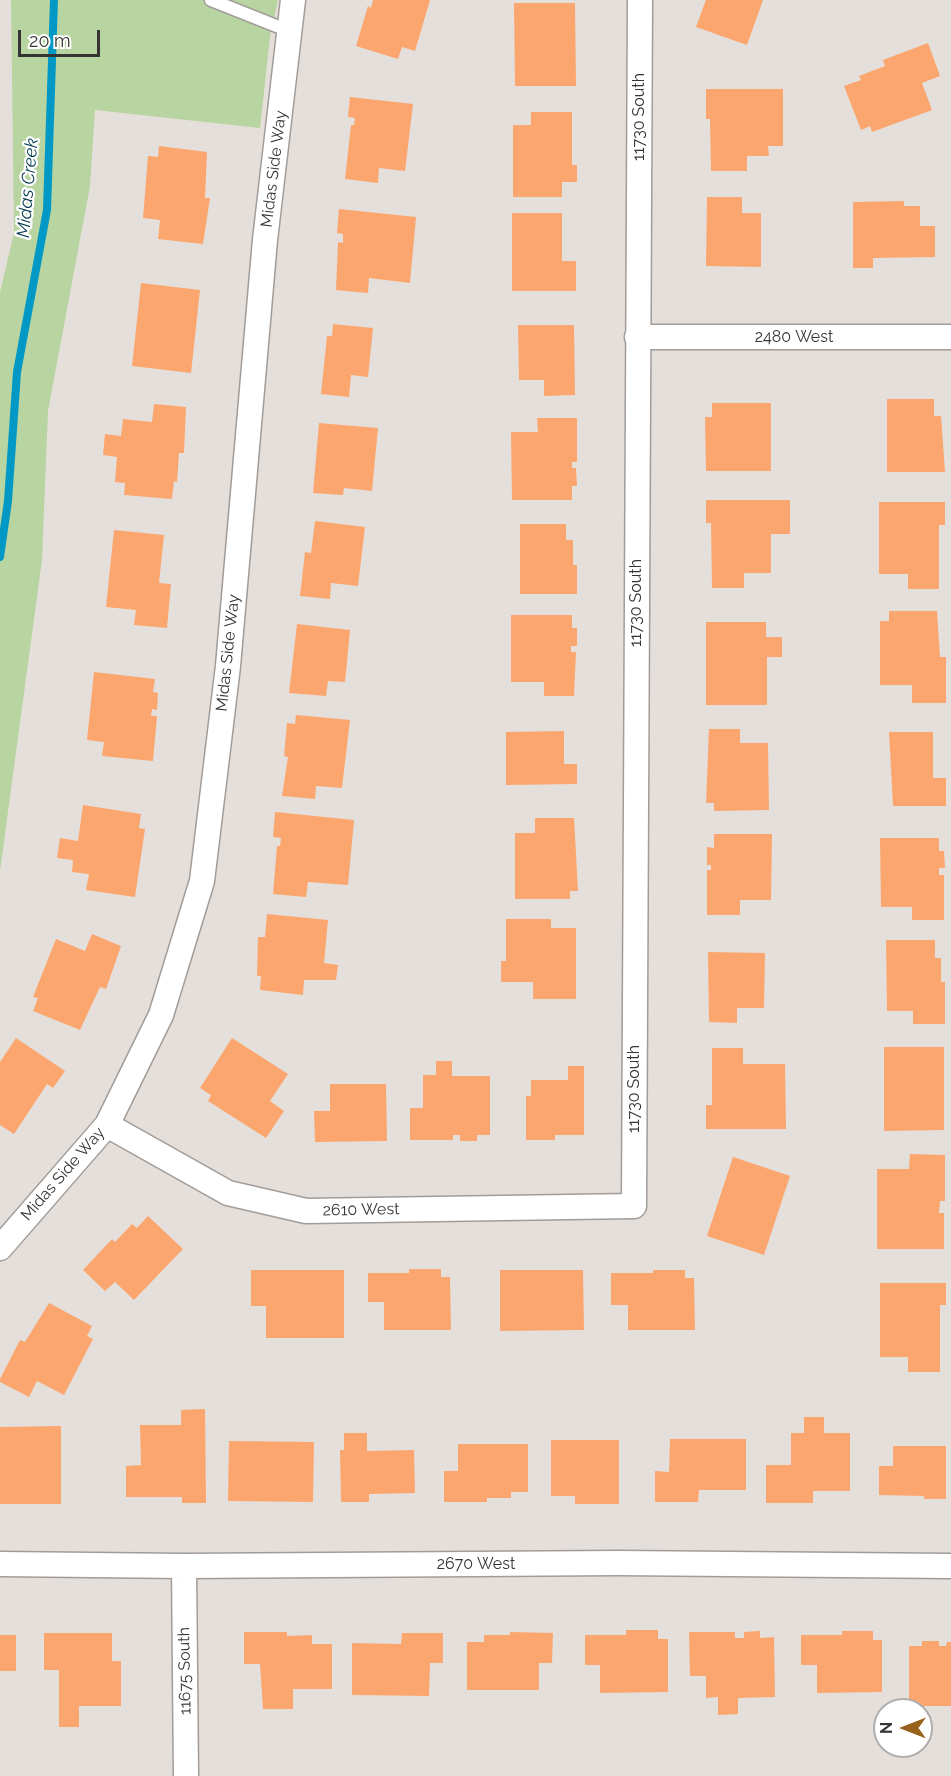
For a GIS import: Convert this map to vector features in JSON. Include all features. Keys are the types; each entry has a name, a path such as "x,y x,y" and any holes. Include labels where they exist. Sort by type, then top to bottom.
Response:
{"street":[{"name":"Midas Side Way","path":"0,1248 107,1125 161,1015 202,881 228,666 265,240 293,0"},
{"name":"11730 South","path":"634,1206 640,0"},
{"name":"2480 West","path":"637,337 951,337"},
{"name":"2610 West","path":"107,1125 228,1193 306,1211 634,1206"},
{"name":"2670 West","path":"0,1564 184,1566 607,1563 951,1566"},
{"name":"11675 South","path":"184,1566 186,1776"}],"lane":[{"path":"211,0 290,31"}],"green space":[{"path":"11,0 278,0 270,37 260,128 95,110 90,186 48,411 42,560 0,871 0,292 14,233"}],"building":[{"path":"373,0 430,0 415,51 402,47 398,59 356,46 368,6 371,8"},
{"path":"706,0 763,0 747,45 696,27"},
{"path":"514,3 575,3 576,86 515,86"},
{"path":"928,43 940,76 922,83 932,110 872,132 870,126 861,130 844,86 861,80 859,76 885,66 883,60"},
{"path":"706,89 783,89 783,146 768,146 769,156 747,156 747,171 711,171 710,119 706,119"},
{"path":"350,97 413,104 405,171 379,168 378,183 345,179 351,125 354,125 355,118 348,117"},
{"path":"531,112 572,112 572,165 577,165 577,182 562,182 562,197 513,197 513,125 531,125"},
{"path":"159,146 207,152 205,198 210,198 203,244 158,239 160,220 143,218 148,156 158,157"},
{"path":"707,197 742,197 742,213 761,213 761,267 706,266"},
{"path":"904,201 904,206 920,206 920,226 935,226 935,257 873,258 873,268 853,268 853,202"},
{"path":"339,209 416,217 410,283 369,278 368,293 336,290 338,242 343,243 343,234 337,233"},
{"path":"512,213 562,213 562,261 576,261 576,291 512,291"},
{"path":"141,283 200,290 191,373 132,366"},
{"path":"333,324 373,328 368,377 351,375 349,397 321,394 327,336 332,336"},
{"path":"518,325 574,325 575,395 544,396 544,380 519,380"},
{"path":"887,399 934,399 934,416 941,416 945,472 887,472"},
{"path":"712,403 771,403 771,471 706,471 705,417 712,417"},
{"path":"154,404 186,407 184,453 179,453 177,482 174,481 172,499 124,495 125,483 115,482 117,457 103,455 105,434 121,436 123,419 152,422"},
{"path":"537,418 577,418 577,462 572,462 572,468 576,468 577,486 572,486 572,500 512,500 511,432 538,432"},
{"path":"319,423 378,428 372,491 344,488 343,495 313,493"},
{"path":"706,500 790,500 790,534 771,534 771,573 744,573 744,588 712,588 711,523 706,523"},
{"path":"879,502 945,502 945,525 939,525 939,589 908,589 908,574 879,574"},
{"path":"315,521 365,527 358,586 331,583 330,599 300,596 305,552 311,553"},
{"path":"520,524 566,524 566,540 573,540 573,565 577,565 577,594 520,594"},
{"path":"114,530 164,535 159,583 171,584 167,628 134,625 136,610 106,607"},
{"path":"889,611 937,611 940,657 946,657 946,703 912,703 912,685 880,685 880,621 889,621"},
{"path":"511,615 572,615 572,628 577,628 577,646 571,646 571,652 576,652 574,696 544,696 544,682 511,682"},
{"path":"706,622 766,622 766,637 782,637 782,657 767,657 767,705 706,705"},
{"path":"297,624 350,630 345,682 328,681 326,696 289,693"},
{"path":"94,672 155,679 153,692 158,693 157,710 152,709 151,716 157,716 153,761 102,756 104,742 87,740"},
{"path":"296,715 350,720 342,788 316,786 315,799 282,796 288,757 284,756 287,723 295,724"},
{"path":"709,729 740,729 740,743 768,743 769,810 714,811 714,803 706,803"},
{"path":"564,731 564,764 577,764 577,784 506,785 506,732"},
{"path":"889,732 933,732 933,778 946,778 946,806 893,806"},
{"path":"83,805 141,814 139,828 145,829 135,897 86,890 89,874 72,872 73,860 57,858 60,838 78,841"},
{"path":"275,812 354,820 348,885 308,882 306,897 273,894 277,846 280,846 281,838 273,837"},
{"path":"535,818 574,818 578,891 570,891 570,899 515,899 515,833 535,833"},
{"path":"714,834 772,834 771,900 740,900 740,915 707,915 707,870 711,870 711,865 707,865 707,847 714,848"},
{"path":"880,838 939,838 939,851 944,851 945,868 939,868 939,875 944,875 944,920 912,920 912,907 881,907"},
{"path":"267,914 328,920 324,963 338,965 336,980 304,980 303,995 260,990 261,976 257,976 258,937 265,937"},
{"path":"506,919 551,919 551,928 576,928 576,999 533,999 533,982 501,982 501,961 506,961"},
{"path":"92,934 121,946 106,989 100,987 80,1030 33,1011 38,998 33,997 56,939 85,951"},
{"path":"886,940 935,940 935,958 941,958 941,982 945,982 945,1024 913,1024 913,1011 887,1011"},
{"path":"708,952 765,953 764,1008 737,1008 737,1023 709,1022"},
{"path":"16,1038 65,1071 53,1088 47,1084 14,1134 0,1125 0,1062"},
{"path":"232,1038 288,1074 270,1101 284,1111 266,1138 208,1101 211,1095 200,1088"},
{"path":"884,1047 944,1047 944,1130 884,1131"},
{"path":"712,1048 743,1048 743,1064 785,1064 786,1129 706,1129 706,1105 712,1105"},
{"path":"436,1061 452,1061 452,1076 490,1076 490,1135 477,1135 477,1141 460,1141 460,1135 453,1135 453,1140 410,1140 410,1108 423,1108 423,1075 436,1075"},
{"path":"568,1066 584,1066 584,1135 555,1135 555,1140 526,1140 526,1096 531,1096 531,1080 568,1080"},
{"path":"330,1084 386,1084 387,1141 315,1142 314,1111 330,1111"},
{"path":"910,1154 945,1155 945,1201 940,1201 939,1213 944,1213 944,1249 877,1249 877,1169 909,1169"},
{"path":"733,1157 790,1176 764,1255 707,1236"},
{"path":"148,1216 183,1249 134,1300 115,1282 105,1291 83,1270 112,1239 115,1242 132,1224 137,1228"},
{"path":"409,1269 441,1269 441,1277 450,1277 451,1330 384,1330 384,1302 368,1302 368,1273 409,1273"},
{"path":"251,1270 344,1270 344,1338 266,1338 266,1306 251,1306"},
{"path":"500,1270 583,1270 584,1330 500,1331"},
{"path":"653,1270 685,1270 685,1278 694,1278 695,1330 628,1330 628,1305 611,1305 611,1273 653,1273"},
{"path":"880,1283 946,1283 946,1305 940,1305 940,1372 908,1372 908,1357 880,1357"},
{"path":"49,1303 92,1326 87,1336 93,1339 64,1395 37,1381 29,1397 0,1382 0,1379 20,1340 25,1342"},
{"path":"205,1409 206,1503 182,1503 182,1497 126,1497 126,1466 141,1465 140,1425 181,1425 181,1410"},
{"path":"804,1417 824,1417 824,1433 850,1433 850,1491 813,1491 813,1503 766,1503 766,1465 791,1465 791,1433 804,1433"},
{"path":"61,1426 61,1504 0,1504 0,1427"},
{"path":"344,1433 367,1433 367,1451 414,1450 415,1493 369,1494 369,1502 341,1502 340,1450 344,1450"},
{"path":"670,1439 746,1439 746,1490 699,1490 698,1502 655,1502 655,1471 669,1472"},
{"path":"551,1440 619,1440 619,1504 575,1504 575,1496 551,1496"},
{"path":"229,1441 314,1442 313,1502 228,1501"},
{"path":"458,1444 528,1444 528,1492 511,1492 511,1498 487,1498 487,1502 444,1502 444,1471 458,1471"},
{"path":"893,1446 946,1446 946,1499 879,1495 879,1466 893,1466"},
{"path":"626,1630 658,1630 658,1639 668,1639 668,1692 600,1693 600,1665 585,1665 585,1635 626,1635"},
{"path":"760,1631 760,1638 774,1637 775,1697 738,1698 738,1714 718,1715 718,1697 706,1698 706,1676 690,1676 689,1632 735,1632 735,1638 744,1638 744,1632"},
{"path":"842,1631 873,1631 873,1640 882,1640 882,1692 817,1693 817,1665 801,1665 801,1635 842,1635"},
{"path":"244,1632 287,1632 287,1636 312,1635 312,1644 332,1644 332,1689 293,1689 293,1709 263,1709 260,1664 244,1664"},
{"path":"510,1632 553,1633 552,1663 539,1663 539,1690 467,1690 467,1642 484,1642 484,1635 510,1635"},
{"path":"44,1633 112,1633 112,1661 121,1661 121,1706 79,1706 79,1727 59,1727 59,1670 44,1670"},
{"path":"402,1633 443,1633 443,1663 430,1663 429,1696 352,1695 352,1643 401,1644"},
{"path":"0,1635 16,1635 16,1671 0,1671"},
{"path":"922,1641 939,1641 939,1646 946,1646 947,1642 951,1642 951,1706 933,1706 933,1698 909,1698 909,1646 922,1646"}],"waterway":[{"name":"Midas Creek","path":"0,557 8,501 17,372 47,210 54,0"}]}
